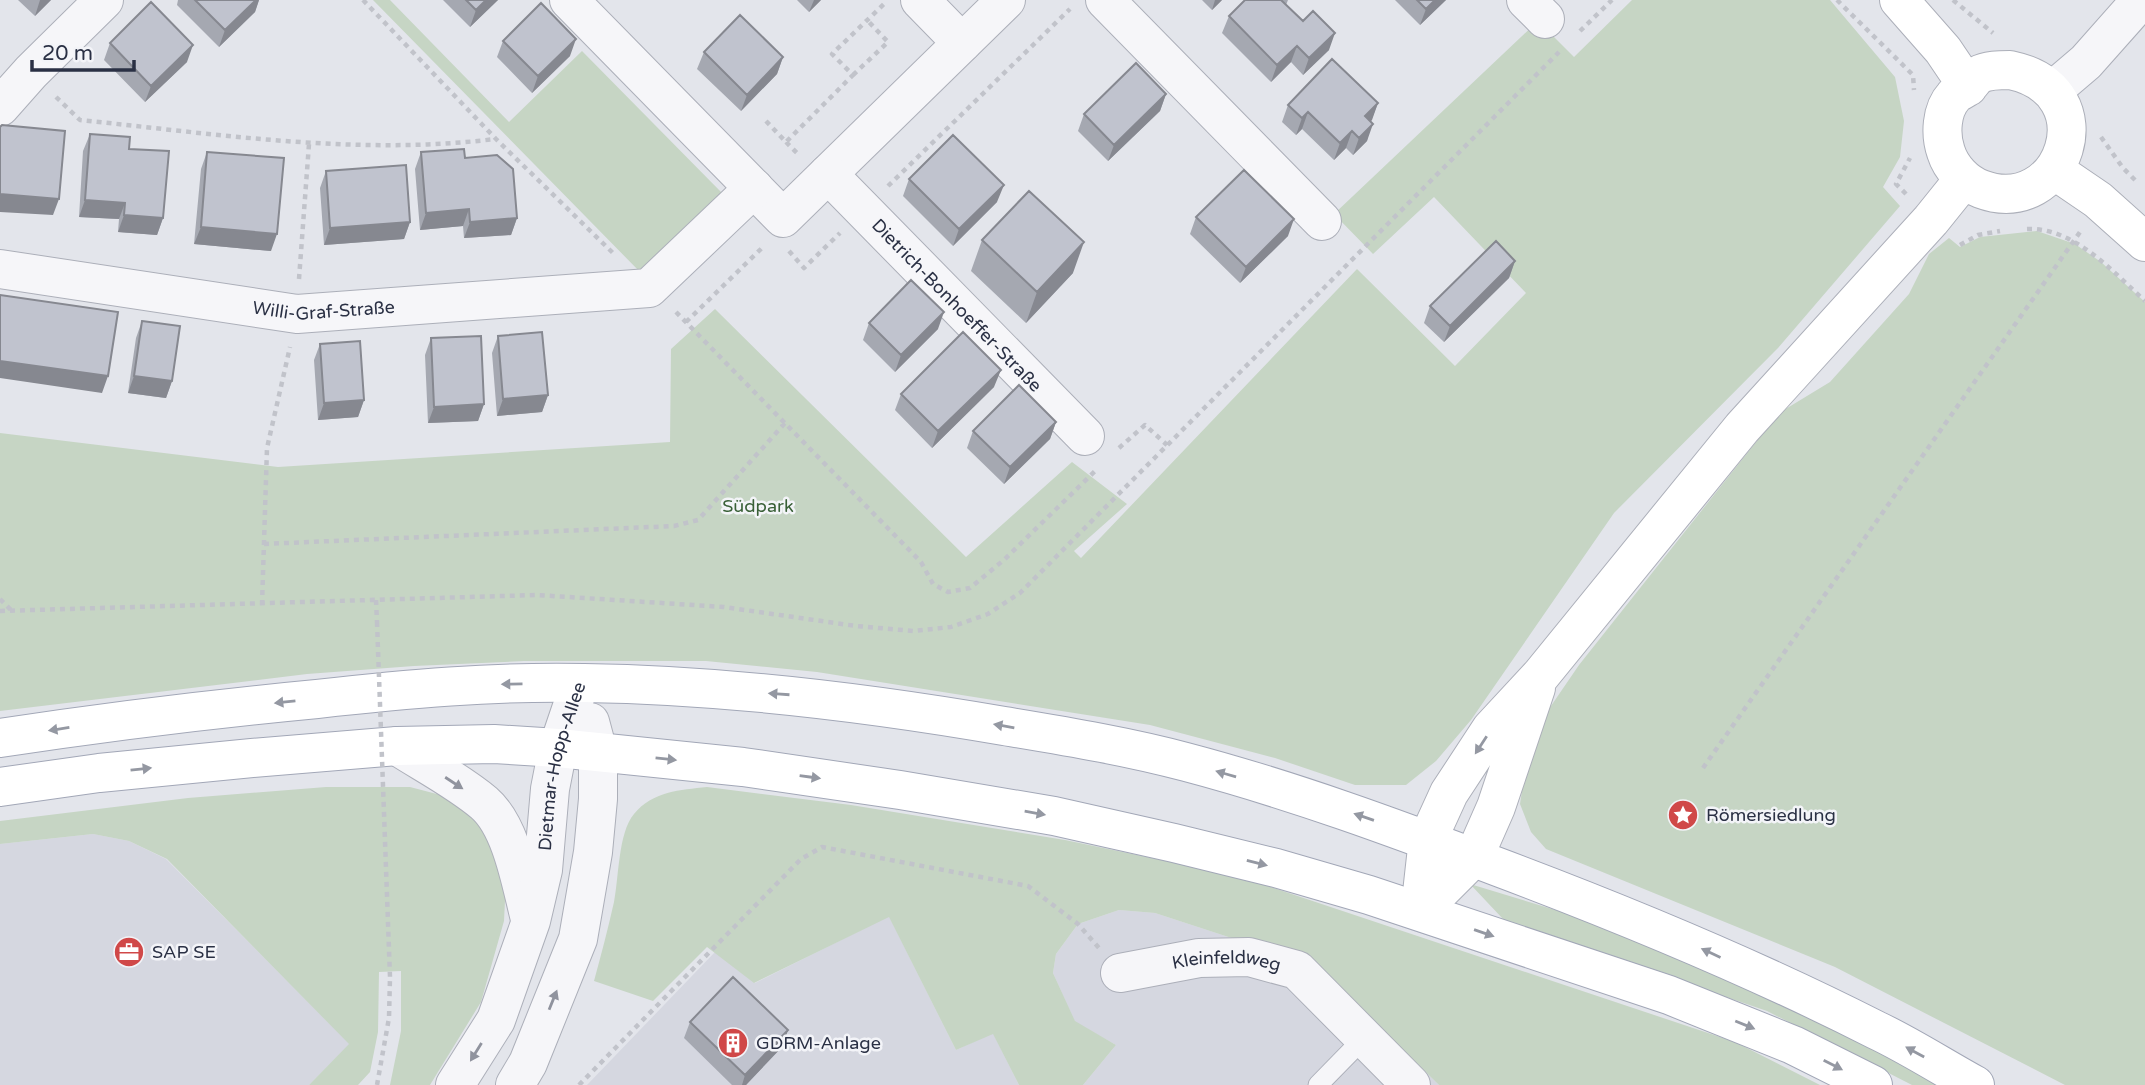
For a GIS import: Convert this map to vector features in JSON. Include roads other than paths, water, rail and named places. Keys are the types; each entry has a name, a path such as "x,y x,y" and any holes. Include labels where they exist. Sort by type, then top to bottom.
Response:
{"main road":[{"path":"1899,0 1943,50 1968,87"},
{"path":"2010,70 2025,73 2040,80 2052,91 2065,117 2067,131 2061,158 2042,182 2011,194 1994,194 1964,179 1954,168 1946,154 1943,124 1954,96 1968,87 1978,75 2010,70"},
{"path":"2054,170 2098,200 2145,242"},
{"path":"1420,911 1428,839 1449,793 1491,729 1541,675 1742,428 1931,220 1964,179"},
{"path":"1420,911 1474,858 1496,807 1541,675"},
{"path":"0,738 243,706 396,690 491,684 580,683 789,695 932,713 1085,740 1181,761 1292,792 1428,839 1662,930 1877,1030 1975,1085"},
{"path":"0,788 99,773 397,746 494,744 743,767 900,790 1054,816 1276,868 1420,911 1669,995 1793,1045 1873,1085"}],"street":[{"path":"0,107 31,72 104,0"},
{"path":"569,0 783,218 1006,0"},
{"path":"920,0 962,43"},
{"path":"1105,0 1322,221"},
{"path":"2052,91 2086,62 2141,0"},
{"name":"Dietrich-Bonhoeffer-Straße","path":"828,174 1100,452"},
{"name":"Willi-Graf-Straße","path":"0,269 297,314 649,289 754,188"},
{"name":"Dietmar-Hopp-Allee","path":"455,1085 496,1020 531,921 543,870 550,789 558,748 580,683"},
{"name":"Dietmar-Hopp-Allee","path":"515,1085 528,1063 578,939 593,852 598,799 598,752 580,683"},
{"path":"397,746 486,804 501,825 531,921"},
{"name":"Kleinfeldweg","path":"1120,973 1199,958 1249,957 1297,970 1411,1085"}],"lane":[{"path":"1318,1085 1364,1038"}],"place":[{"name":"Römersiedlung","path":"1683,815"},
{"name":"SAP SE","path":"129,952"},
{"name":"GDRM-Anlage","path":"733,1043"}],"park label":[{"name":"Südpark","path":"758,506"}]}
